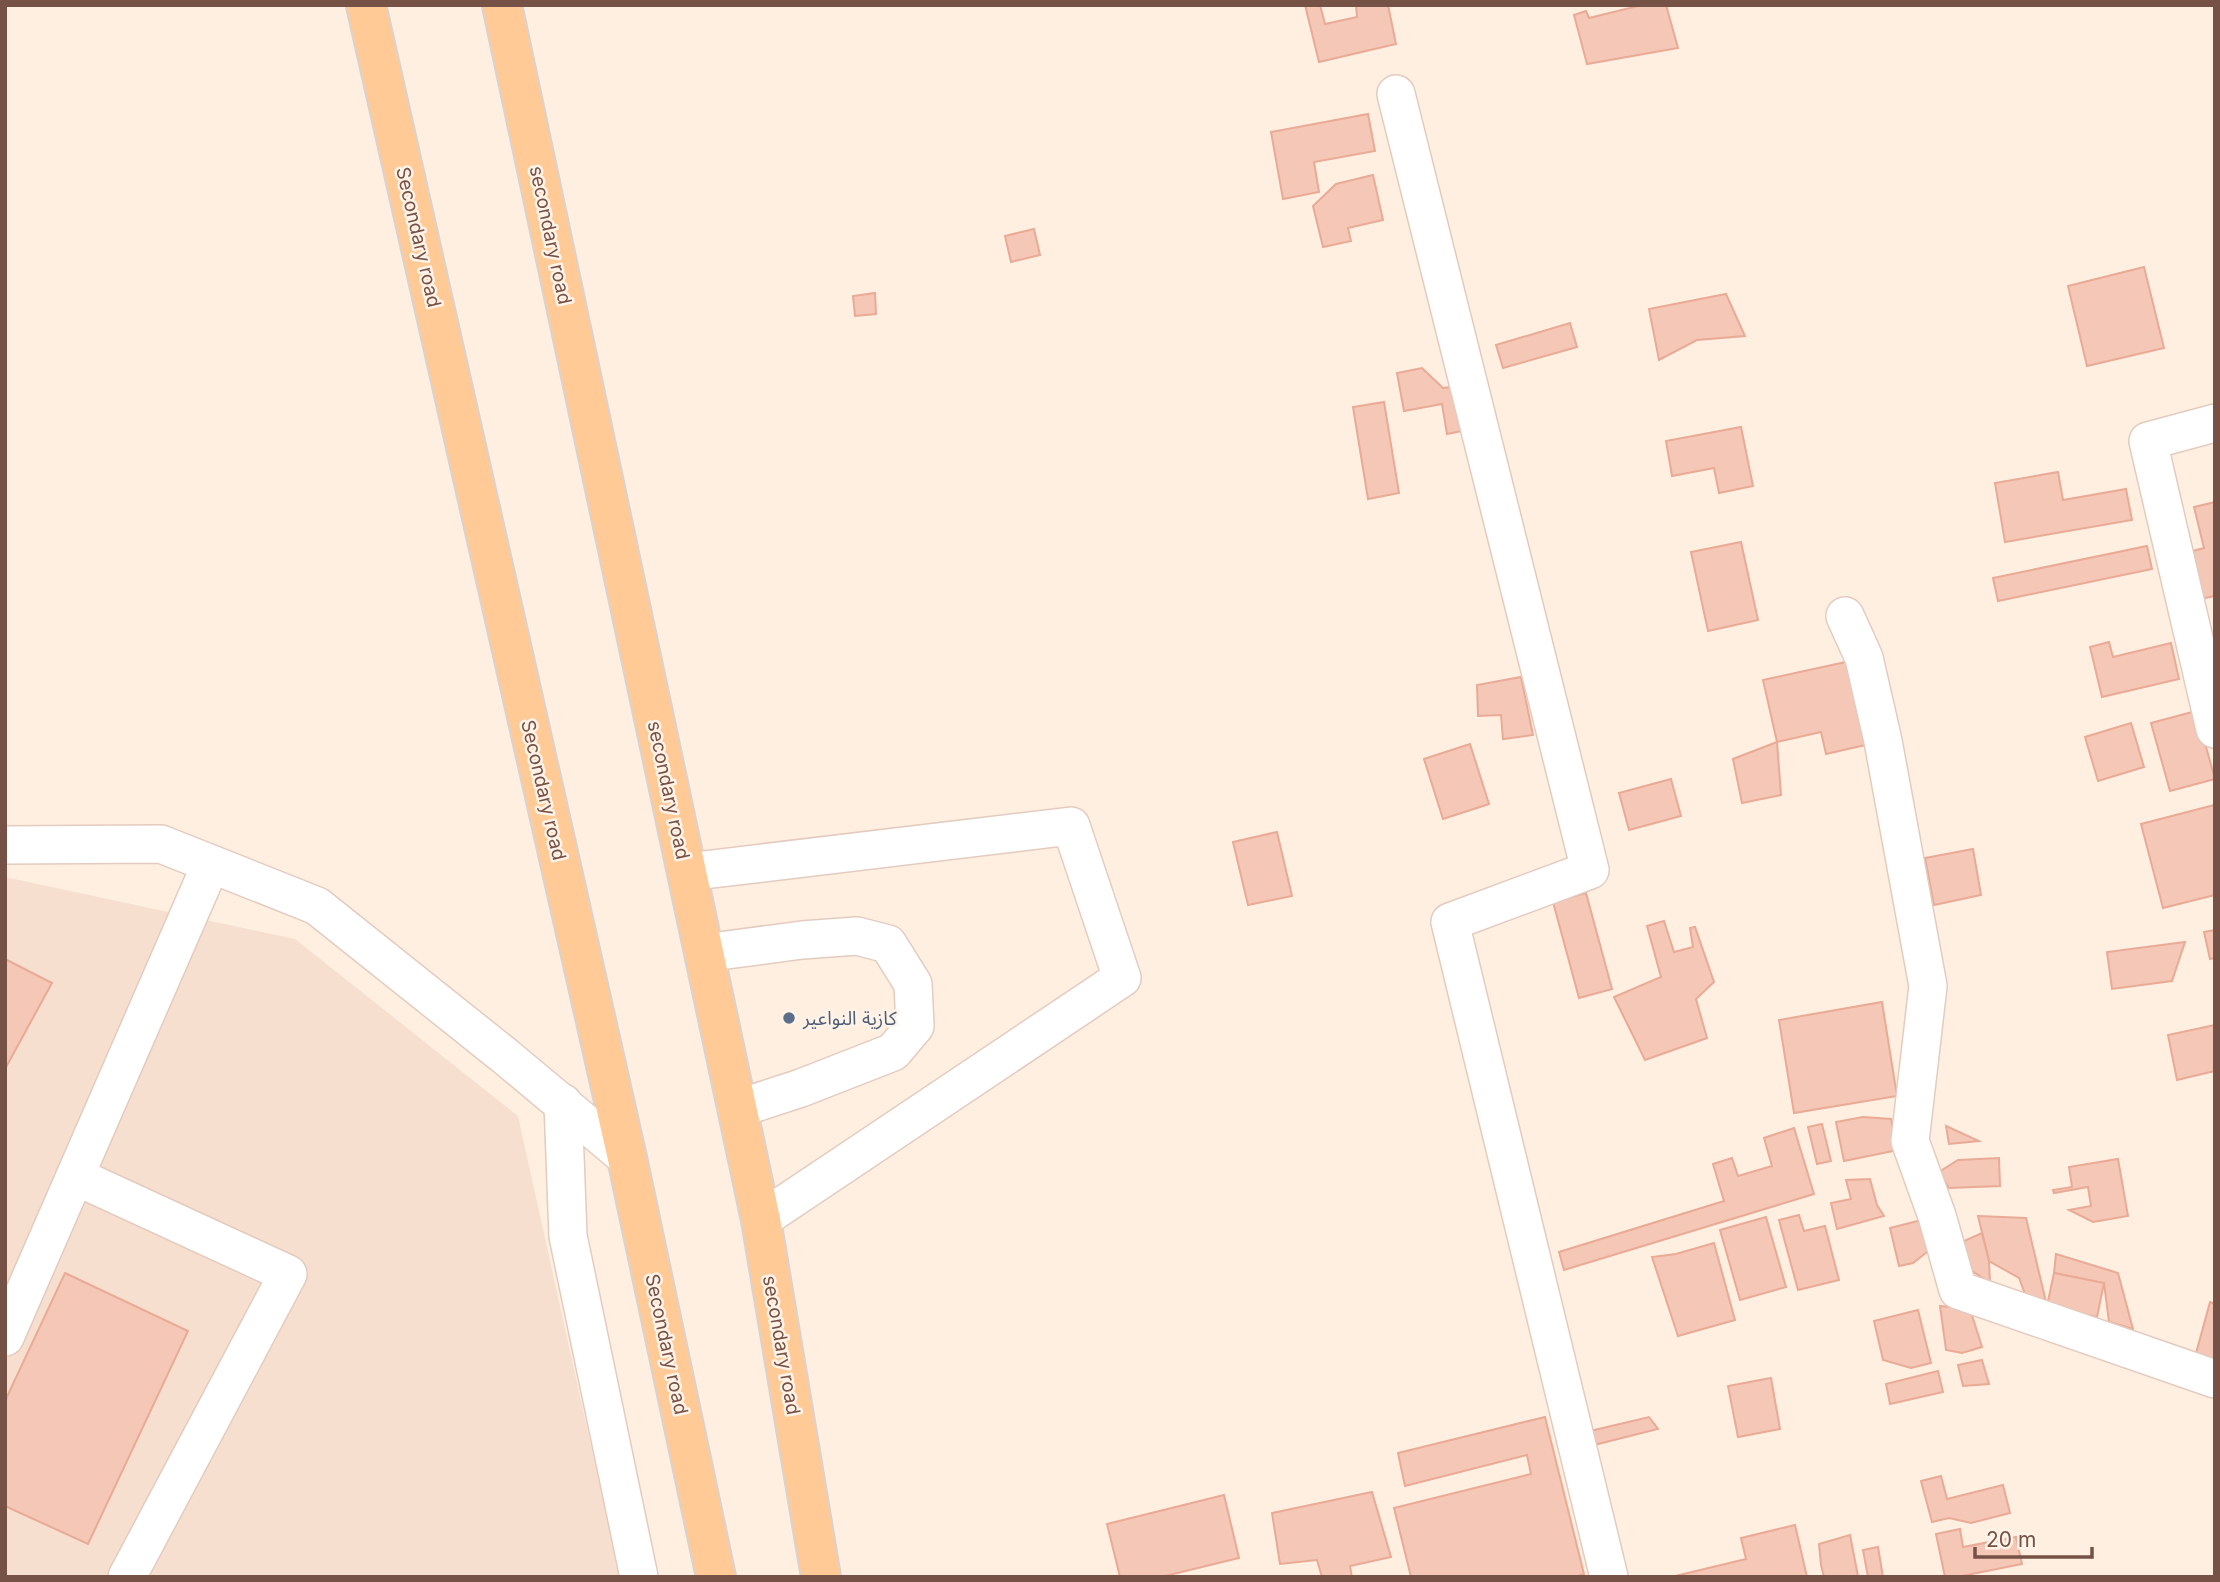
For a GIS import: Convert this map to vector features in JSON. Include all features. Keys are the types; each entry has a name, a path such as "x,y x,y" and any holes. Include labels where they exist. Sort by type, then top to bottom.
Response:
{"main road":[{"name":"Secondary road","path":"366,5 627,1158 716,1577"},
{"name":"secondary road","path":"502,5 761,1220 821,1577"}],"street":[{"path":"1396,94 1590,870 1450,922 1609,1577"},
{"path":"2215,423 2148,441 2215,729"},
{"path":"1845,616 1864,658 1928,986 1910,1142 1937,1216 1958,1290 2215,1379"},
{"path":"687,872 1071,826 1122,978 761,1220"},
{"path":"5,845 161,844 317,906 563,1103 627,1158"},
{"path":"5,1338 211,864"},
{"path":"704,953 802,940 858,936 888,944 912,984 915,1026 893,1052 801,1088 737,1109"},
{"path":"563,1103 568,1236 639,1577"},
{"path":"75,1176 288,1274 127,1577"}],"shaded area":[{"path":"5,877 295,939 518,1116 620,1577 5,1577"}],"building":[{"path":"1305,5 1320,5 1325,24 1357,17 1356,5 1388,5 1396,44 1319,62"},
{"path":"1642,5 1666,5 1678,48 1587,64 1574,15 1586,11 1589,18"},
{"path":"1368,114 1375,151 1314,162 1319,192 1283,199 1271,132"},
{"path":"1373,175 1383,220 1348,228 1351,241 1323,247 1313,206 1336,184"},
{"path":"1034,229 1040,255 1011,262 1005,236"},
{"path":"2144,267 2164,348 2087,366 2068,286"},
{"path":"875,293 876,314 855,316 853,296"},
{"path":"1726,294 1745,336 1697,340 1659,360 1649,309"},
{"path":"1570,323 1577,347 1503,368 1496,345"},
{"path":"1422,368 1443,388 1459,386 1467,430 1447,434 1442,404 1404,411 1397,373"},
{"path":"1384,402 1399,493 1368,499 1353,407"},
{"path":"1741,427 1753,486 1719,493 1714,468 1672,476 1666,441"},
{"path":"2058,472 2063,500 2126,489 2132,520 2005,542 1995,483"},
{"path":"2215,502 2215,596 2200,599 2189,552 2204,548 2194,507"},
{"path":"1741,542 1758,620 1708,631 1691,552"},
{"path":"2147,546 2152,569 1998,601 1993,578"},
{"path":"2109,642 2113,657 2171,643 2179,679 2102,697 2090,647"},
{"path":"1864,658 1883,741 1826,754 1821,732 1777,742 1763,680"},
{"path":"1521,677 1533,735 1503,739 1501,715 1478,716 1477,685"},
{"path":"2196,711 2215,779 2170,791 2151,723"},
{"path":"2131,723 2144,767 2098,781 2085,737"},
{"path":"1777,742 1781,795 1742,803 1733,759"},
{"path":"1470,744 1489,804 1443,819 1424,759"},
{"path":"1671,779 1681,816 1629,830 1619,793"},
{"path":"2214,805 2215,895 2163,908 2141,824"},
{"path":"1277,832 1292,896 1248,905 1233,842"},
{"path":"1973,849 1981,895 1934,905 1925,858"},
{"path":"1586,893 1612,989 1579,998 1553,902"},
{"path":"1664,921 1674,952 1693,947 1690,928 1695,927 1714,982 1696,999 1707,1038 1645,1060 1614,997 1661,977 1647,926"},
{"path":"2215,930 2215,958 2210,959 2204,932"},
{"path":"2185,942 2172,981 2112,989 2107,952"},
{"path":"5,959 52,983 5,1069"},
{"path":"1882,1002 1897,1096 1794,1113 1779,1020"},
{"path":"2215,1025 2215,1071 2177,1080 2168,1035"},
{"path":"1863,1117 1891,1119 1898,1150 1844,1161 1836,1122"},
{"path":"1822,1124 1831,1161 1817,1164 1808,1127"},
{"path":"1946,1126 1979,1141 1949,1144"},
{"path":"1794,1128 1814,1194 1564,1270 1559,1252 1724,1201 1713,1164 1732,1158 1738,1176 1772,1166 1764,1138"},
{"path":"1999,1158 2000,1186 1949,1188 1939,1172 1958,1160"},
{"path":"2118,1159 2128,1216 2093,1222 2069,1210 2091,1206 2088,1187 2054,1193 2053,1190 2072,1187 2069,1167"},
{"path":"1870,1179 1877,1205 1884,1216 1837,1229 1831,1203 1851,1199 1846,1180"},
{"path":"1799,1215 1804,1231 1825,1226 1839,1280 1798,1290 1779,1220"},
{"path":"1937,1216 1932,1248 1913,1263 1899,1266 1890,1228"},
{"path":"1978,1216 2026,1218 2047,1306 2027,1299 2019,1278 1989,1261"},
{"path":"1766,1217 1786,1287 1740,1300 1720,1230"},
{"path":"1982,1233 1989,1261 1990,1283 1968,1268 1964,1241"},
{"path":"1714,1243 1735,1320 1678,1336 1652,1257 1676,1254"},
{"path":"2056,1254 2118,1273 2133,1329 2109,1322 2104,1283 2054,1273"},
{"path":"65,1273 188,1331 88,1544 5,1506 5,1401"},
{"path":"2054,1273 2104,1283 2097,1317 2047,1306"},
{"path":"2210,1302 2215,1304 2215,1363 2195,1357"},
{"path":"1940,1306 1970,1309 1982,1347 1962,1353 1946,1350"},
{"path":"1918,1310 1931,1363 1911,1368 1883,1360 1874,1321"},
{"path":"1982,1360 1989,1384 1963,1386 1958,1365"},
{"path":"1938,1371 1943,1392 1890,1404 1886,1384"},
{"path":"1771,1378 1780,1429 1738,1437 1728,1386"},
{"path":"1545,1417 1584,1574 1574,1577 1411,1577 1394,1508 1531,1474 1527,1455 1405,1486 1398,1453"},
{"path":"1649,1417 1658,1429 1594,1445 1586,1432"},
{"path":"1941,1476 1947,1499 2003,1485 2010,1513 1971,1523 1949,1518 1932,1522 1921,1481"},
{"path":"1372,1492 1391,1557 1350,1566 1352,1577 1322,1577 1317,1560 1280,1564 1272,1513"},
{"path":"1224,1495 1239,1558 1161,1577 1120,1577 1107,1524"},
{"path":"1795,1525 1807,1577 1671,1577 1746,1559 1741,1538"},
{"path":"1960,1529 1963,1547 2016,1537 2022,1564 1945,1577 1936,1534"},
{"path":"1850,1535 1858,1576 1824,1577 1819,1544"},
{"path":"1878,1547 1883,1577 1868,1577 1863,1550"}],"place":[{"name":"كازية النواعير","path":"789,1018"}]}
